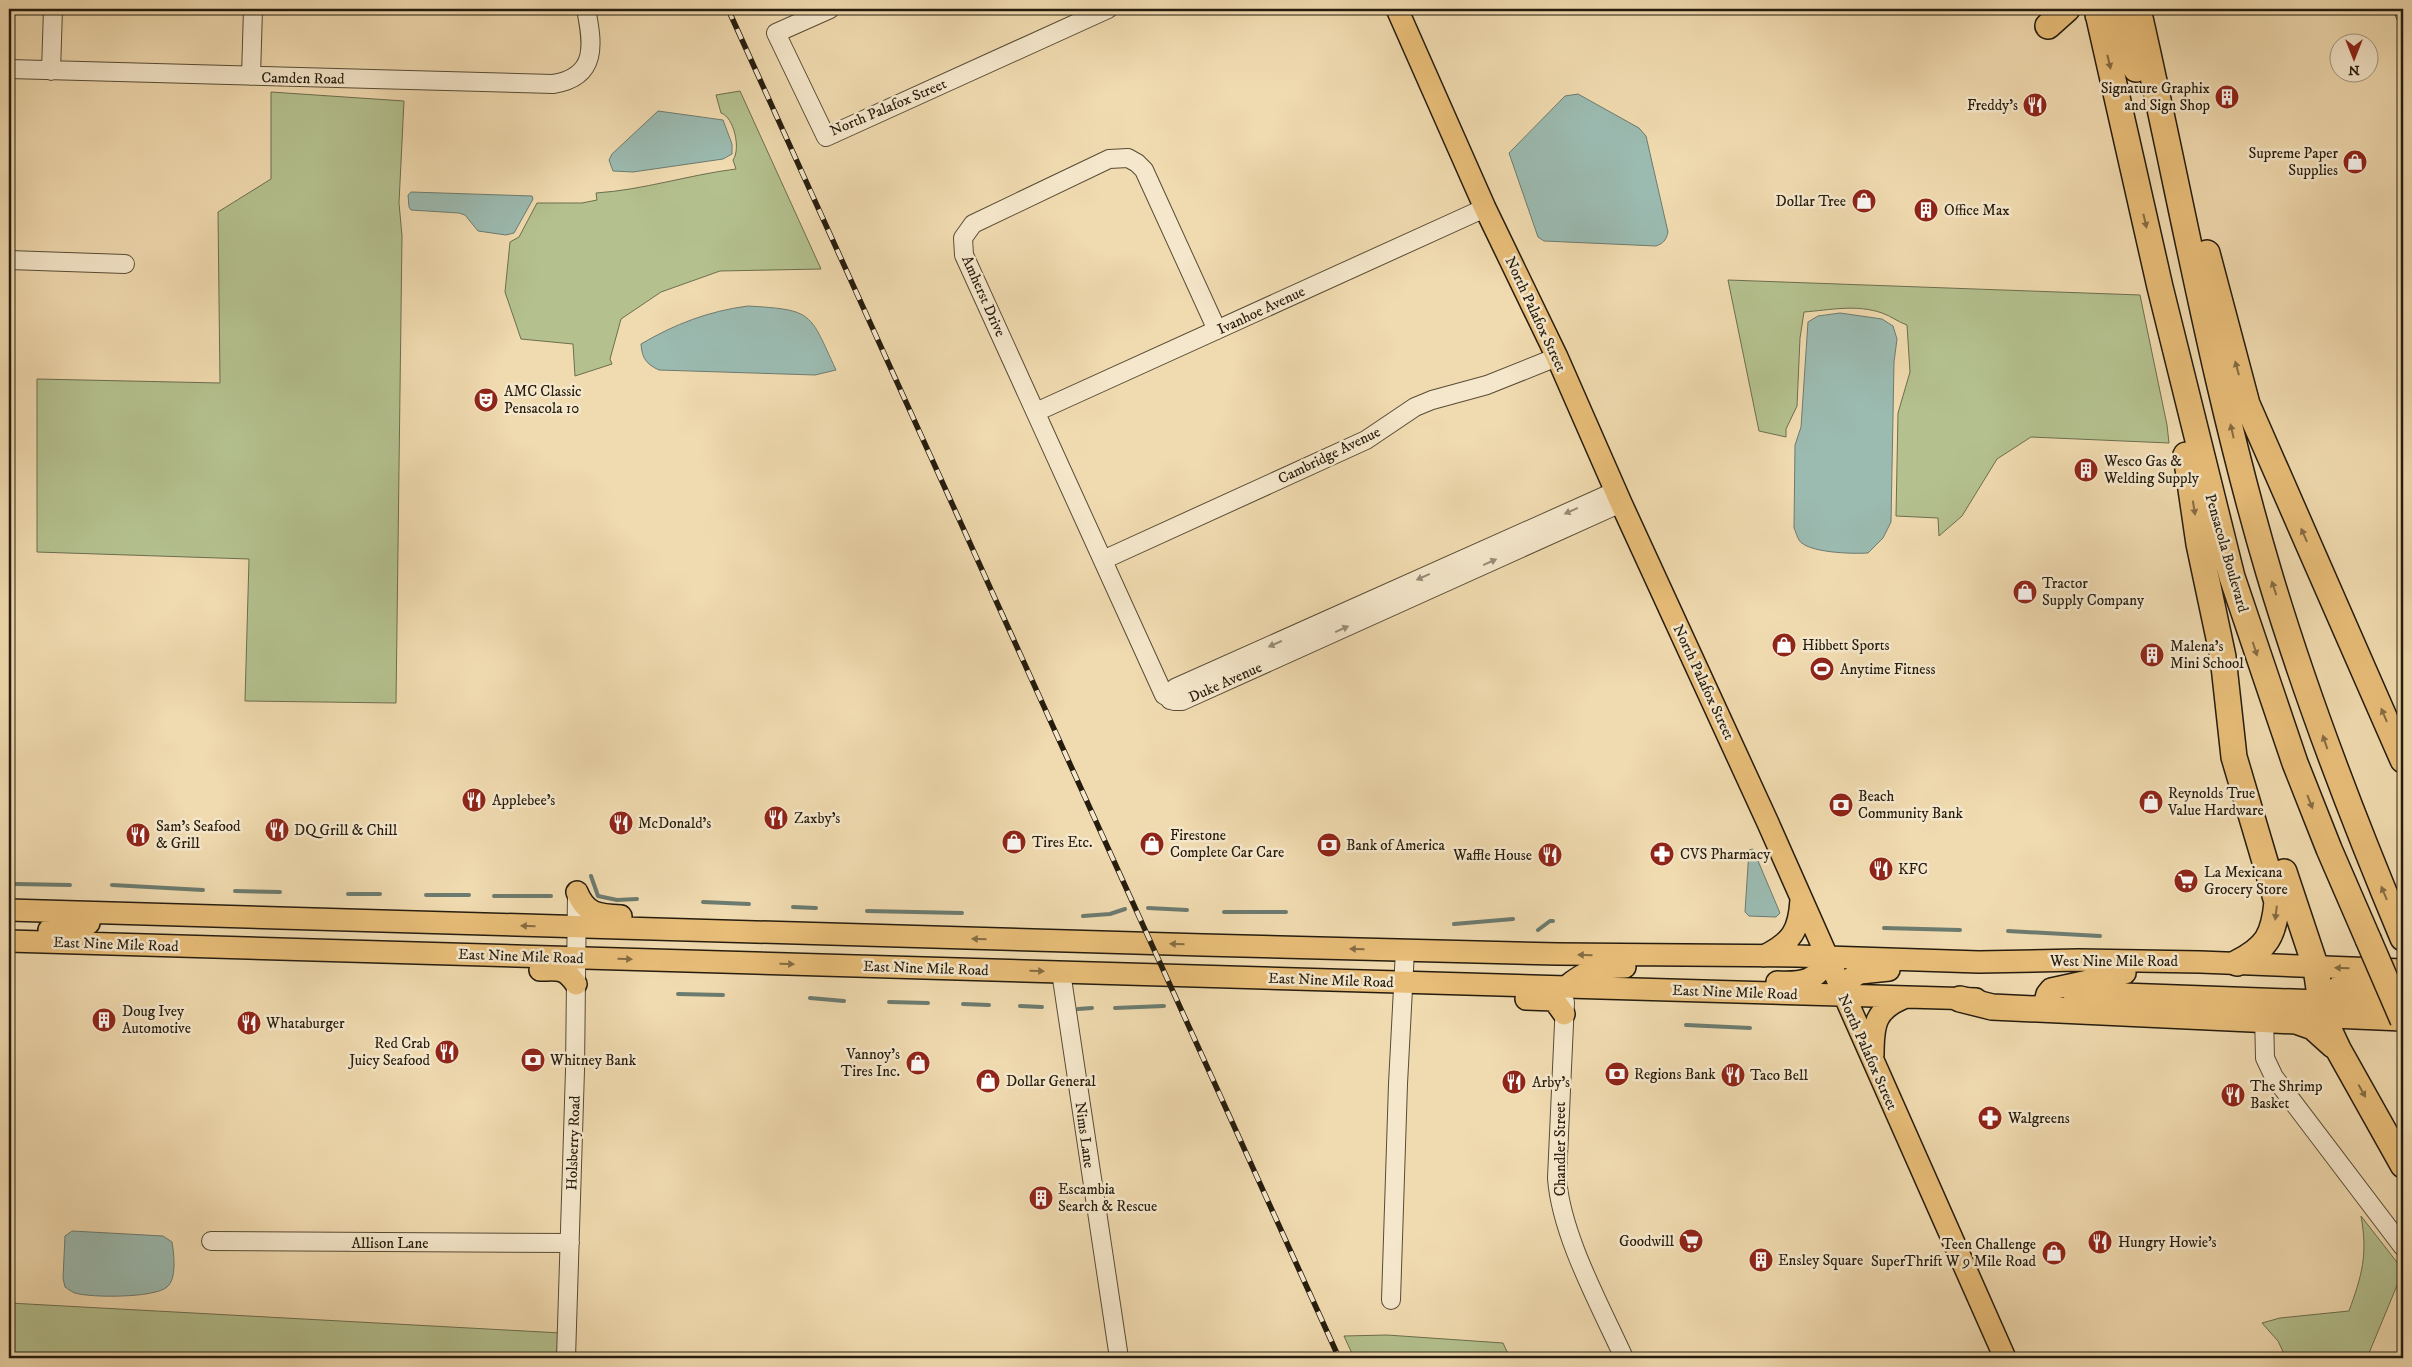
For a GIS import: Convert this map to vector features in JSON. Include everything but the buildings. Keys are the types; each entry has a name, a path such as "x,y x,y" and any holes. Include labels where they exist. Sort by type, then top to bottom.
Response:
{"highway":[{"path":"2048,26 2067,9"},
{"path":"2138,9 2189,246 2246,488 2269,573 2336,772 2403,938"},
{"path":"2098,12 2110,16 2121,25 2130,44 2168,209 2189,246"},
{"name":"Pensacola Boulevard","path":"2098,12 2160,287 2214,510 2257,656 2312,806 2403,1020"},
{"path":"2152,73 2189,184 2248,404 2403,760"},
{"path":"2160,287 2199,544 2223,657 2234,757 2278,902 2275,926 2268,939 2248,958 2237,963"},
{"path":"2228,696 2316,968 2324,1007 2338,1049 2403,1165"},
{"path":"1960,999 1992,1007 2264,1016 2296,1021 2313,1027 2338,1049"}],"main road":[{"name":"North Palafox Street","path":"1397,9 1485,208 1557,357 1618,497 1873,1060 2005,1358"},
{"path":"577,892 583,905 593,913 609,916 938,924 956,938"},
{"path":"1764,956 1782,947 1797,930 1801,900"},
{"path":"9,901 41,911"},
{"name":"East Nine Mile Road","path":"9,910 1006,940 1558,954 1826,957"},
{"path":"9,920 360,931 396,922"},
{"path":"9,928 68,930 84,927 89,923"},
{"path":"112,944 124,938 212,935 222,927"},
{"path":"259,948 292,938 542,947 566,940 577,927"},
{"path":"576,958 583,947 595,940 609,939 881,945 906,937"},
{"path":"879,967 900,958 990,958 1002,951 1006,940"},
{"name":"East Nine Mile Road","path":"9,941 1256,978 1286,968 1408,979 1566,987 1843,995"},
{"path":"1005,970 1005,960 1018,953 1104,953 1128,943"},
{"path":"1203,945 1203,976"},
{"path":"259,948 315,963 562,970 569,974 576,984"},
{"path":"1203,976 1218,960 1229,958 1307,957 1331,948"},
{"path":"1408,979 1410,964 1422,961 1490,963 1521,953"},
{"path":"1408,979 1528,976 1550,967 1558,954"},
{"path":"1566,987 1580,974 1606,967 1700,969 1733,956"},
{"path":"1591,987 1613,978 1800,981 1818,975 1824,967 1826,957"},
{"name":"West Nine Mile Road","path":"1826,957 1979,962 2080,960 2200,962 2403,970"},
{"path":"2200,962 2175,974 1878,970 1860,973 1848,980 1843,995 2073,1003 2264,1016 2324,1007 2403,1004"},
{"path":"2045,1002 2047,994 2051,989 2125,974"},
{"path":"1408,979 1438,995 1554,1000 1564,1014"},
{"path":"2324,1007 2336,987 2353,983 2403,984"},
{"path":"2073,1003 2122,994 2324,1007 2403,1020"},
{"path":"1873,1060 1873,1031 1879,1016 1885,1008 1907,997"}],"street":[{"path":"51,71 53,9"},
{"path":"251,76 253,9"},
{"name":"Camden Road","path":"9,69 553,84 574,78 583,70 589,60 592,50 586,9"},
{"name":"North Palafox Street","path":"830,9 776,34 826,137 1108,9"},
{"name":"Amherst Drive","path":"1170,700 1164,695 964,255 963,238 973,224 1083,171 1118,157 1132,160 1144,170 1217,330"},
{"name":"Ivanhoe Avenue","path":"1036,412 1485,208"},
{"path":"9,260 125,264"},
{"name":"Cambridge Avenue","path":"1103,560 1366,440 1415,407 1432,400 1487,385 1557,357"},
{"name":"Duke Avenue","path":"1170,700 1176,688 1618,497"},
{"name":"Holsberry Road","path":"566,1358 577,892"},
{"path":"1391,1300 1398,1084 1408,979 1406,950"},
{"name":"Nims Lane","path":"1061,972 1119,1358"},
{"name":"Chandler Street","path":"1566,987 1557,1178 1559,1198 1568,1230 1624,1358"},
{"path":"2264,1016 2265,1058 2274,1077 2403,1247"},
{"name":"Allison Lane","path":"211,1241 570,1243"}],"green space":[{"path":"2392,9 2403,9 2403,32"},
{"path":"740,91 821,269 720,271 661,292 621,319 610,359 612,364 575,376 573,344 521,339 505,292 510,242 519,237 537,203 582,203 597,200 596,193 631,189 736,169 733,160 736,149 735,134 729,120 721,113 716,95"},
{"path":"271,92 404,101 399,203 402,236 396,703 245,701 249,559 37,552 37,379 220,383 218,212 271,179"},
{"path":"1728,280 2140,295 2169,443 2031,437 1997,459 1962,516 1939,536 1938,518 1896,516 1898,413 1910,372 1907,325 1872,310 1843,308 1804,312 1800,338 1797,406 1786,429 1786,437 1759,431"},
{"path":"2361,1216 2403,1270 2403,1279 2398,1283 2367,1358 2286,1358 2278,1341 2262,1323 2280,1318 2349,1311 2364,1254"},
{"path":"9,1303 561,1333 560,1358 9,1358"},
{"path":"1387,1335 1503,1343 1510,1358 1354,1358 1344,1336"}],"water":[{"path":"1578,94 1639,128 1646,136 1668,232 1661,244 1656,246 1544,241 1538,237 1509,153 1565,96"},
{"path":"658,111 723,120 732,144 732,154 723,159 633,172 613,171 609,160 612,154"},
{"path":"411,192 532,196 533,199 514,233 506,235 478,231 465,215 459,213 411,210 408,195"},
{"path":"748,306 786,310 807,318 814,325 836,370 815,375 659,370 648,363 642,353 641,344 667,330 706,315"},
{"path":"1840,313 1882,319 1893,326 1897,339 1894,362 1891,522 1883,538 1868,553 1831,552 1811,548 1799,540 1794,528 1795,445 1801,427 1808,322 1818,316"},
{"path":"1753,849 1780,913 1776,917 1749,916 1745,912 1749,850"},
{"path":"72,1231 163,1236 172,1242 173,1247 174,1272 170,1283 160,1291 137,1295 94,1296 73,1292 65,1287 63,1278 65,1236"}],"waterway":[{"path":"591,876 598,896 617,900 637,899"},
{"path":"16,884 70,885"},
{"path":"112,885 203,890"},
{"path":"235,891 280,892"},
{"path":"348,894 380,894"},
{"path":"426,895 469,895"},
{"path":"494,896 551,896"},
{"path":"703,902 749,904"},
{"path":"793,907 816,908"},
{"path":"1148,908 1187,910"},
{"path":"1083,916 1110,914 1125,909"},
{"path":"867,911 962,913"},
{"path":"1224,912 1286,912"},
{"path":"1454,924 1513,919"},
{"path":"1538,930 1550,921 1553,921"},
{"path":"1884,928 1960,930"},
{"path":"2008,931 2100,936"},
{"path":"678,994 723,995"},
{"path":"810,998 844,1001"},
{"path":"889,1002 928,1003"},
{"path":"963,1004 989,1005"},
{"path":"1020,1006 1042,1007"},
{"path":"1115,1008 1164,1006"},
{"path":"1078,1009 1092,1008"},
{"path":"1686,1025 1750,1028"}],"railway":[{"path":"728,9 1339,1358"}],"place":[{"name":"Signature Graphix and Sign Shop","path":"2227,97"},
{"name":"Freddy's","path":"2035,105"},
{"name":"Supreme Paper Supplies","path":"2355,162"},
{"name":"Dollar Tree","path":"1864,201"},
{"name":"Office Max","path":"1926,210"},
{"name":"AMC Classic Pensacola 10","path":"486,400"},
{"name":"Wesco Gas & Welding Supply","path":"2086,470"},
{"name":"Tractor Supply Company","path":"2025,592"},
{"name":"Hibbett Sports","path":"1784,645"},
{"name":"Malena's Mini School","path":"2152,655"},
{"name":"Anytime Fitness","path":"1822,669"},
{"name":"Applebee's","path":"474,800"},
{"name":"Reynolds True Value Hardware","path":"2151,802"},
{"name":"Beach Community Bank","path":"1841,805"},
{"name":"Zaxby's","path":"776,818"},
{"name":"McDonald's","path":"621,823"},
{"name":"DQ Grill & Chill","path":"277,830"},
{"name":"Sam's Seafood & Grill","path":"138,835"},
{"name":"Tires Etc.","path":"1014,842"},
{"name":"Firestone Complete Car Care","path":"1152,844"},
{"name":"Bank of America","path":"1329,845"},
{"name":"CVS Pharmacy","path":"1662,854"},
{"name":"Waffle House","path":"1550,855"},
{"name":"KFC","path":"1881,869"},
{"name":"La Mexicana Grocery Store","path":"2186,881"},
{"name":"Doug Ivey Automotive","path":"104,1020"},
{"name":"Whataburger","path":"249,1023"},
{"name":"Red Crab Juicy Seafood","path":"447,1052"},
{"name":"Whitney Bank","path":"533,1060"},
{"name":"Vannoy's Tires Inc.","path":"918,1063"},
{"name":"Regions Bank","path":"1617,1074"},
{"name":"Taco Bell","path":"1733,1075"},
{"name":"Dollar General","path":"988,1081"},
{"name":"Arby's","path":"1514,1082"},
{"name":"The Shrimp Basket","path":"2233,1095"},
{"name":"Walgreens","path":"1990,1118"},
{"name":"Escambia Search & Rescue","path":"1041,1198"},
{"name":"Goodwill","path":"1691,1241"},
{"name":"Hungry Howie's","path":"2100,1242"},
{"name":"Teen Challenge SuperThrift W 9 Mile Road","path":"2054,1253"},
{"name":"Ensley Square","path":"1761,1260"}]}
